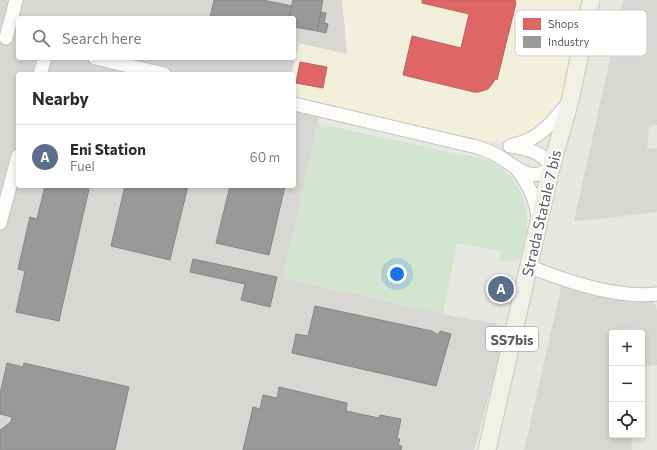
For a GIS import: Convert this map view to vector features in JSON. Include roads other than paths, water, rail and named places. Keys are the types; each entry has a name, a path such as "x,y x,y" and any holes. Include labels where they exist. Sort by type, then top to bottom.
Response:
{"main road":[{"name":"Strada Statale 7 bis","path":"589,10 591,0"},
{"name":"Strada Statale 7 bis","path":"487,450 528,266 551,168 570,101 579,56"}],"street":[{"path":"8,38 16,0"},
{"path":"41,72 44,60"},
{"path":"104,60 155,72"},
{"path":"510,146 532,139 542,132 570,101"},
{"path":"296,104 477,146 522,147 542,156 549,162 551,168 544,173 528,174 516,168 504,159 477,146"},
{"path":"0,223 16,163"},
{"path":"516,168 528,185 532,195 538,217 537,229"},
{"path":"528,266 553,276 596,288 621,293 657,294"}],"place":[{"name":"Eni Station","path":"501,289"}]}
